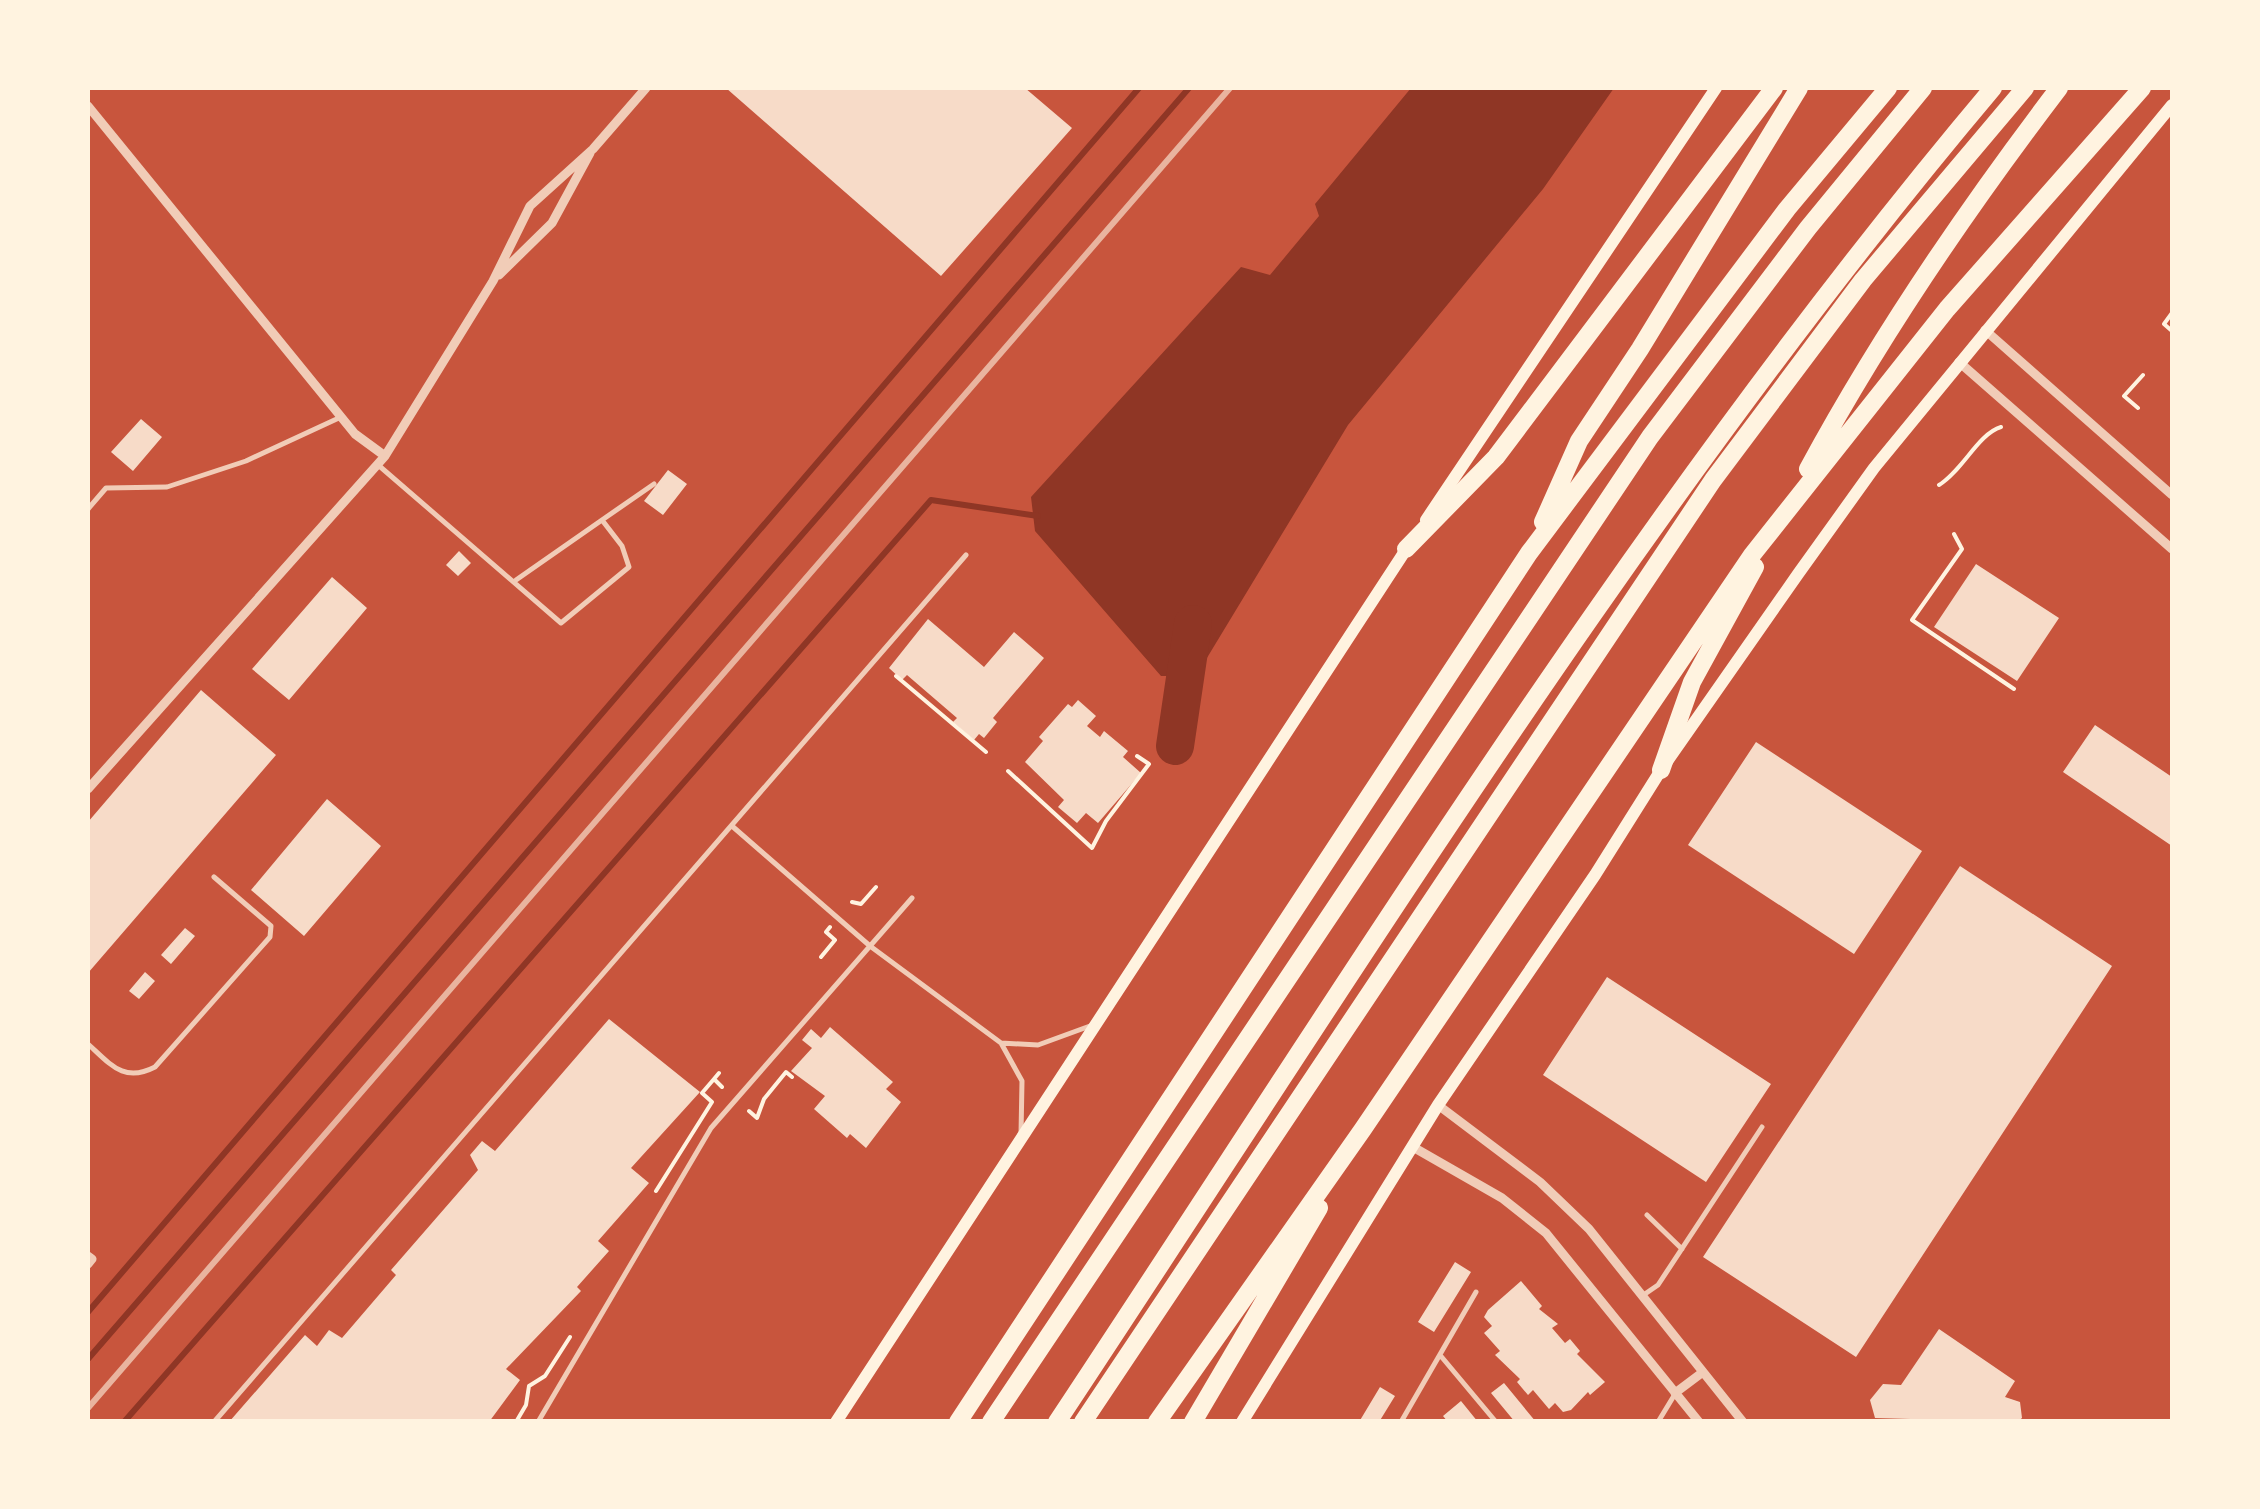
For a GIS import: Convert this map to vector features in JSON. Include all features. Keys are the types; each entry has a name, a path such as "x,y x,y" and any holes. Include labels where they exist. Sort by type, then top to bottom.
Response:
{"highway":[{"path":"1406,549 1496,456 1774,88"},
{"path":"1528,554 1579,441 1640,349 1798,88"},
{"path":"958,1422 1528,554 1787,209 1888,88"},
{"path":"991,1422 1650,437 1808,228 1922,88"},
{"path":"1057,1422 1689,477 1844,270 1994,88"},
{"path":"1083,1422 1702,496 1863,280 2024,88"},
{"path":"1661,770 1692,682 1868,358 1960,218 2059,88"},
{"path":"1157,1422 1363,1129 1752,554 1947,309 2142,88"},
{"path":"1193,1422 1363,1129"}],"main road":[{"path":"836,1422 1406,549 1716,88"},
{"path":"1242,1422 1438,1104 1595,875 1661,770 1863,483 2172,105"}],"street":[{"path":"88,789 381,460 493,281 530,206 593,148 646,88"},
{"path":"88,106 341,417 381,460"},
{"path":"493,281 562,210 593,148"},
{"path":"1986,330 2172,495"},
{"path":"1960,362 2172,549"},
{"path":"1438,1104 1540,1182 1589,1228 1743,1422"},
{"path":"1413,1147 1502,1198 1546,1232 1698,1422"},
{"path":"1676,1393 1703,1372"}],"lane":[{"path":"88,509 106,488 167,488 246,461 341,417"},
{"path":"381,460 561,623 629,567 622,546 602,520"},
{"path":"516,580 654,484"},
{"path":"214,1422 966,555"},
{"path":"732,826 870,946 1001,1043 1022,1081 1021,1137"},
{"path":"88,1044 122,1074 138,1076 155,1067 270,937 271,926 214,877"},
{"path":"538,1422 711,1128 912,898"},
{"path":"1001,1043 1038,1044 1097,1023"},
{"path":"1642,1296 1658,1284 1762,1128"},
{"path":"1647,1215 1682,1249"},
{"path":"1401,1422 1476,1292"},
{"path":"1440,1354 1496,1422"},
{"path":"1658,1422 1676,1393"}],"path":[{"path":"2172,314 2164,324 2172,332"},
{"path":"2138,408 2124,396 2142,375"},
{"path":"1940,486 1959,472 1988,430 2001,427"},
{"path":"1954,534 1962,549 1912,620 2014,689"},
{"path":"896,676 986,752"},
{"path":"1008,770 1092,848 1106,820 1150,764 1136,756"},
{"path":"852,902 861,904 876,887"},
{"path":"821,957 835,940 826,932 830,926"},
{"path":"749,1111 757,1118 764,1099 786,1072 792,1077"},
{"path":"653,1197 712,1102 702,1093 719,1073"},
{"path":"714,1079 722,1087"},
{"path":"516,1422 526,1405 530,1386 545,1376 576,1328"}],"shaded area":[{"path":"1411,88 1614,88 1543,189 1348,425 1196,676 1161,676 1035,531 1031,497 1241,267 1270,275 1319,216 1315,204"}],"building":[{"path":"726,88 1025,88 1072,128 941,276"},
{"path":"141,419 162,437 133,471 111,452"},
{"path":"668,470 687,484 663,515 644,501"},
{"path":"459,551 471,563 458,576 446,565"},
{"path":"1976,564 2059,618 2017,681 1934,627"},
{"path":"332,577 367,608 289,700 252,669"},
{"path":"928,619 984,667 1014,632 1044,658 993,718 997,722 984,738 979,734 974,740 953,722 957,718 907,675 902,680 889,668"},
{"path":"201,690 276,755 88,973 88,822"},
{"path":"1078,700 1096,716 1087,726 1100,737 1104,731 1128,751 1123,757 1141,773 1098,823 1086,813 1077,823 1058,807 1064,800 1025,762 1043,741 1039,737 1068,704 1072,707"},
{"path":"2095,725 2172,777 2172,846 2063,772"},
{"path":"1756,742 1922,851 1854,954 1688,845"},
{"path":"327,799 381,846 304,936 251,890"},
{"path":"1960,866 2112,966 1856,1357 1703,1257"},
{"path":"185,928 195,936 171,964 161,955"},
{"path":"145,972 155,981 139,999 129,991"},
{"path":"1607,977 1771,1084 1706,1182 1543,1075"},
{"path":"609,1019 700,1092 631,1168 649,1183 598,1241 609,1251 577,1287 581,1291 506,1369 520,1380 489,1422 229,1422 305,1335 317,1346 329,1330 342,1338 396,1275 391,1270 478,1170 470,1155 482,1141 495,1151"},
{"path":"830,1027 893,1082 886,1089 901,1102 866,1148 850,1134 847,1138 814,1109 825,1096 791,1071 812,1048 802,1040 811,1029 821,1038"},
{"path":"1455,1262 1471,1272 1434,1332 1418,1322"},
{"path":"1521,1281 1542,1306 1539,1309 1558,1324 1552,1328 1565,1343 1570,1339 1580,1351 1577,1354 1605,1382 1590,1395 1588,1392 1571,1410 1563,1412 1555,1403 1549,1409 1533,1390 1528,1395 1517,1382 1520,1379 1495,1355 1500,1351 1484,1333 1492,1326 1484,1317 1488,1310"},
{"path":"1939,1329 2015,1381 2005,1397 2020,1402 2022,1418 2017,1422 1875,1418 1870,1400 1883,1384 1901,1385"},
{"path":"1504,1383 1536,1422 1515,1422 1491,1393"},
{"path":"1380,1387 1395,1396 1379,1422 1359,1422"},
{"path":"1461,1401 1478,1422 1448,1422 1443,1416"}],"waterway":[{"path":"88,1312 1139,88"},
{"path":"88,1359 1189,88"},
{"path":"124,1422 931,500 1038,516"},
{"path":"1175,746 1193,624"}],"railway":[{"path":"88,1408 1230,88"}]}
